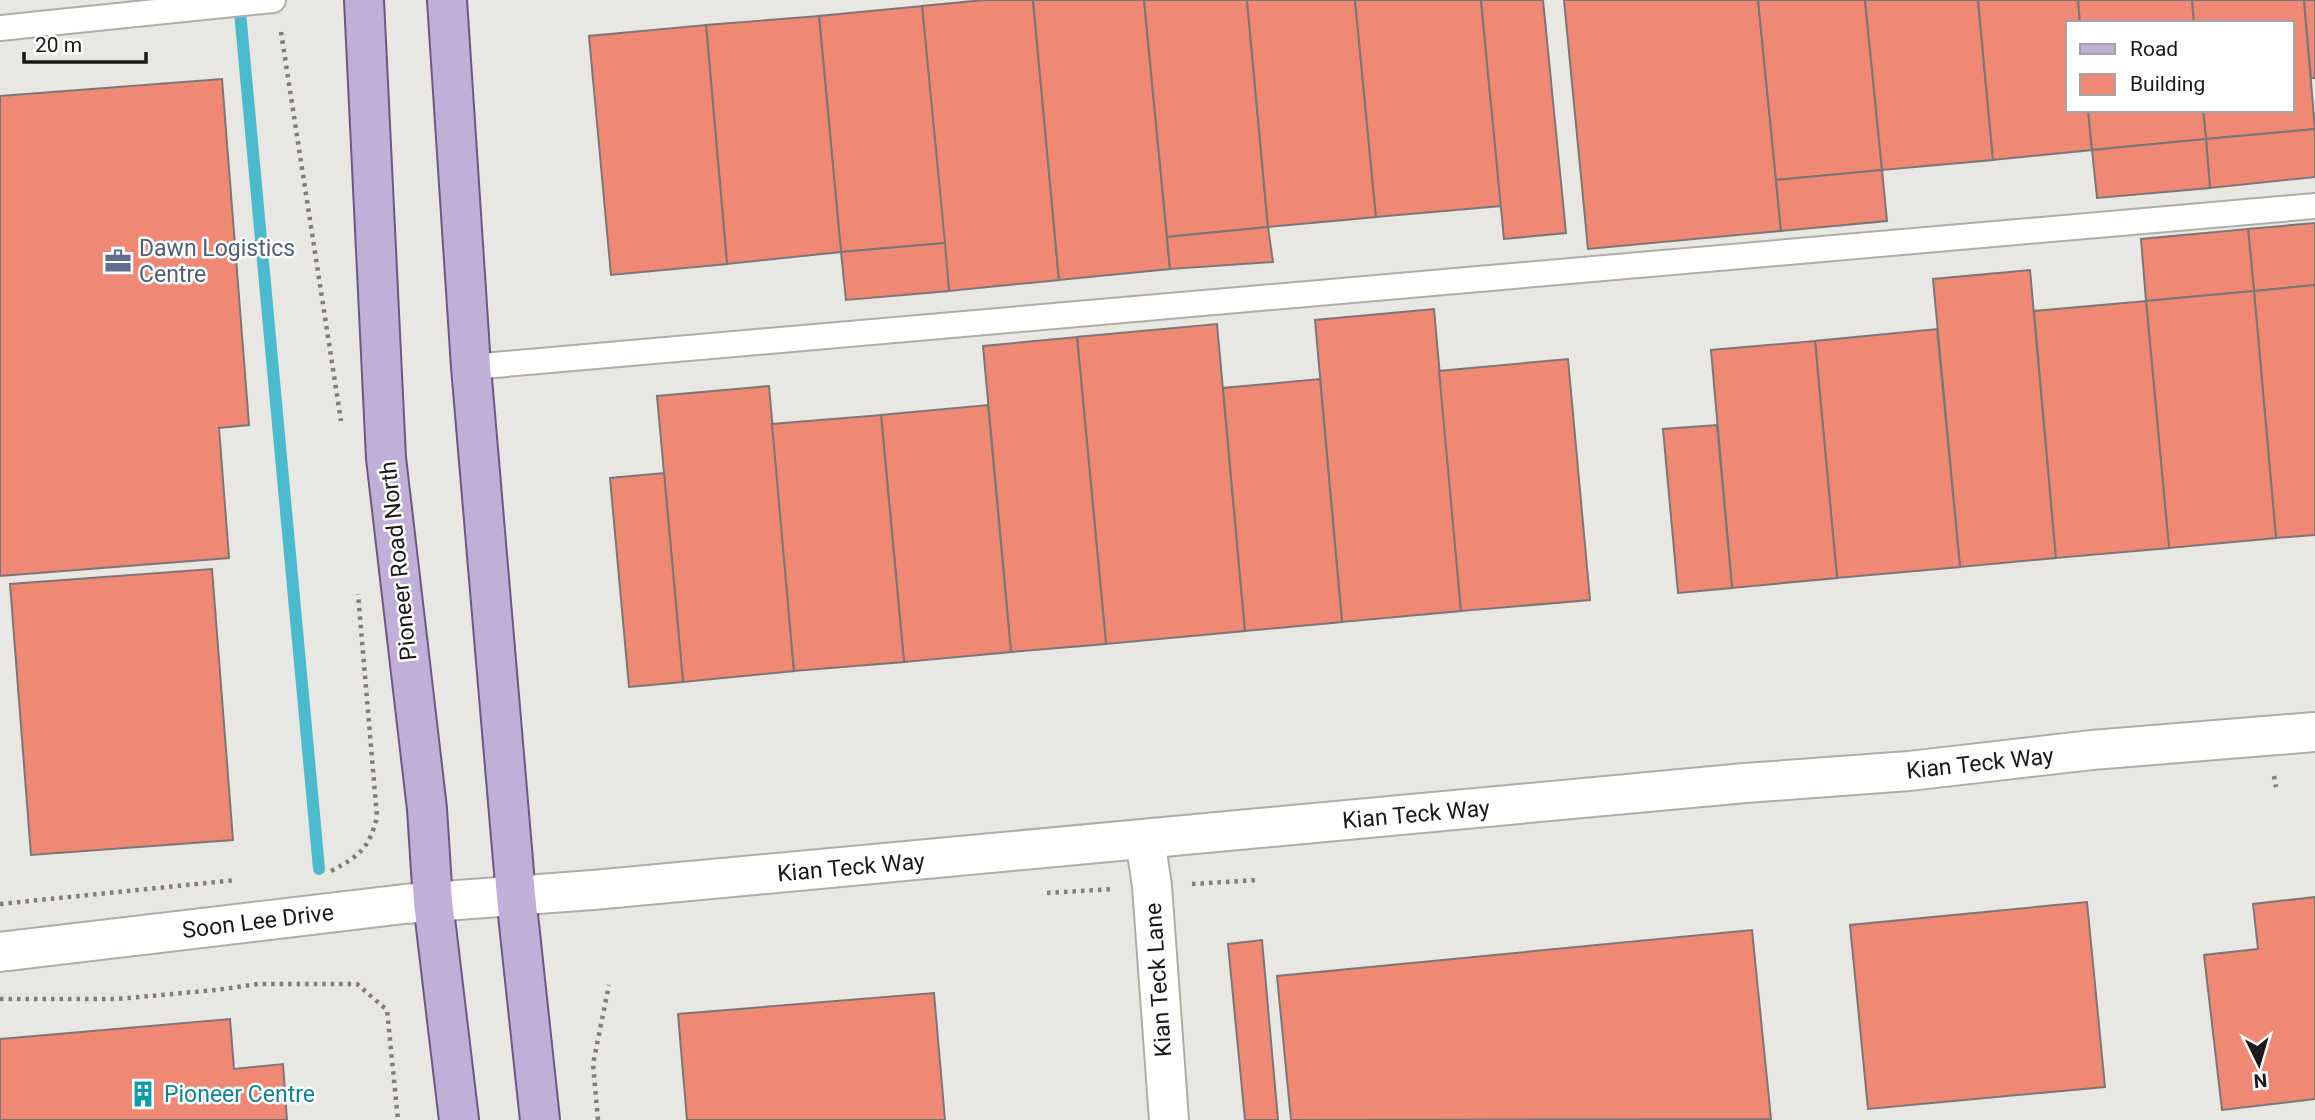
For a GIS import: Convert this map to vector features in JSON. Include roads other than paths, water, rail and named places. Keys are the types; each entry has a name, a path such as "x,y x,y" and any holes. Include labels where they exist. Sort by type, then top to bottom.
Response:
{"main road":[{"name":"Pioneer Road North","path":"364,0 386,458 459,1120"},
{"path":"447,0 471,367 516,896 540,1120"}],"street":[{"name":"Kian Teck Way","path":"516,896 1745,783 1909,771 2092,750 2315,732"},
{"name":"Kian Teck Lane","path":"1145,839 1152,886 1169,1120"},
{"name":"Soon Lee Drive","path":"0,952 433,902 516,896"}],"lane":[{"path":"0,28 266,1"},
{"path":"471,367 2315,206"}],"waterway":[{"path":"239,1 319,869"}],"place":[{"name":"Dawn Logistics Centre","path":"118,261"},
{"name":"Pioneer Centre","path":"143,1094"}]}
